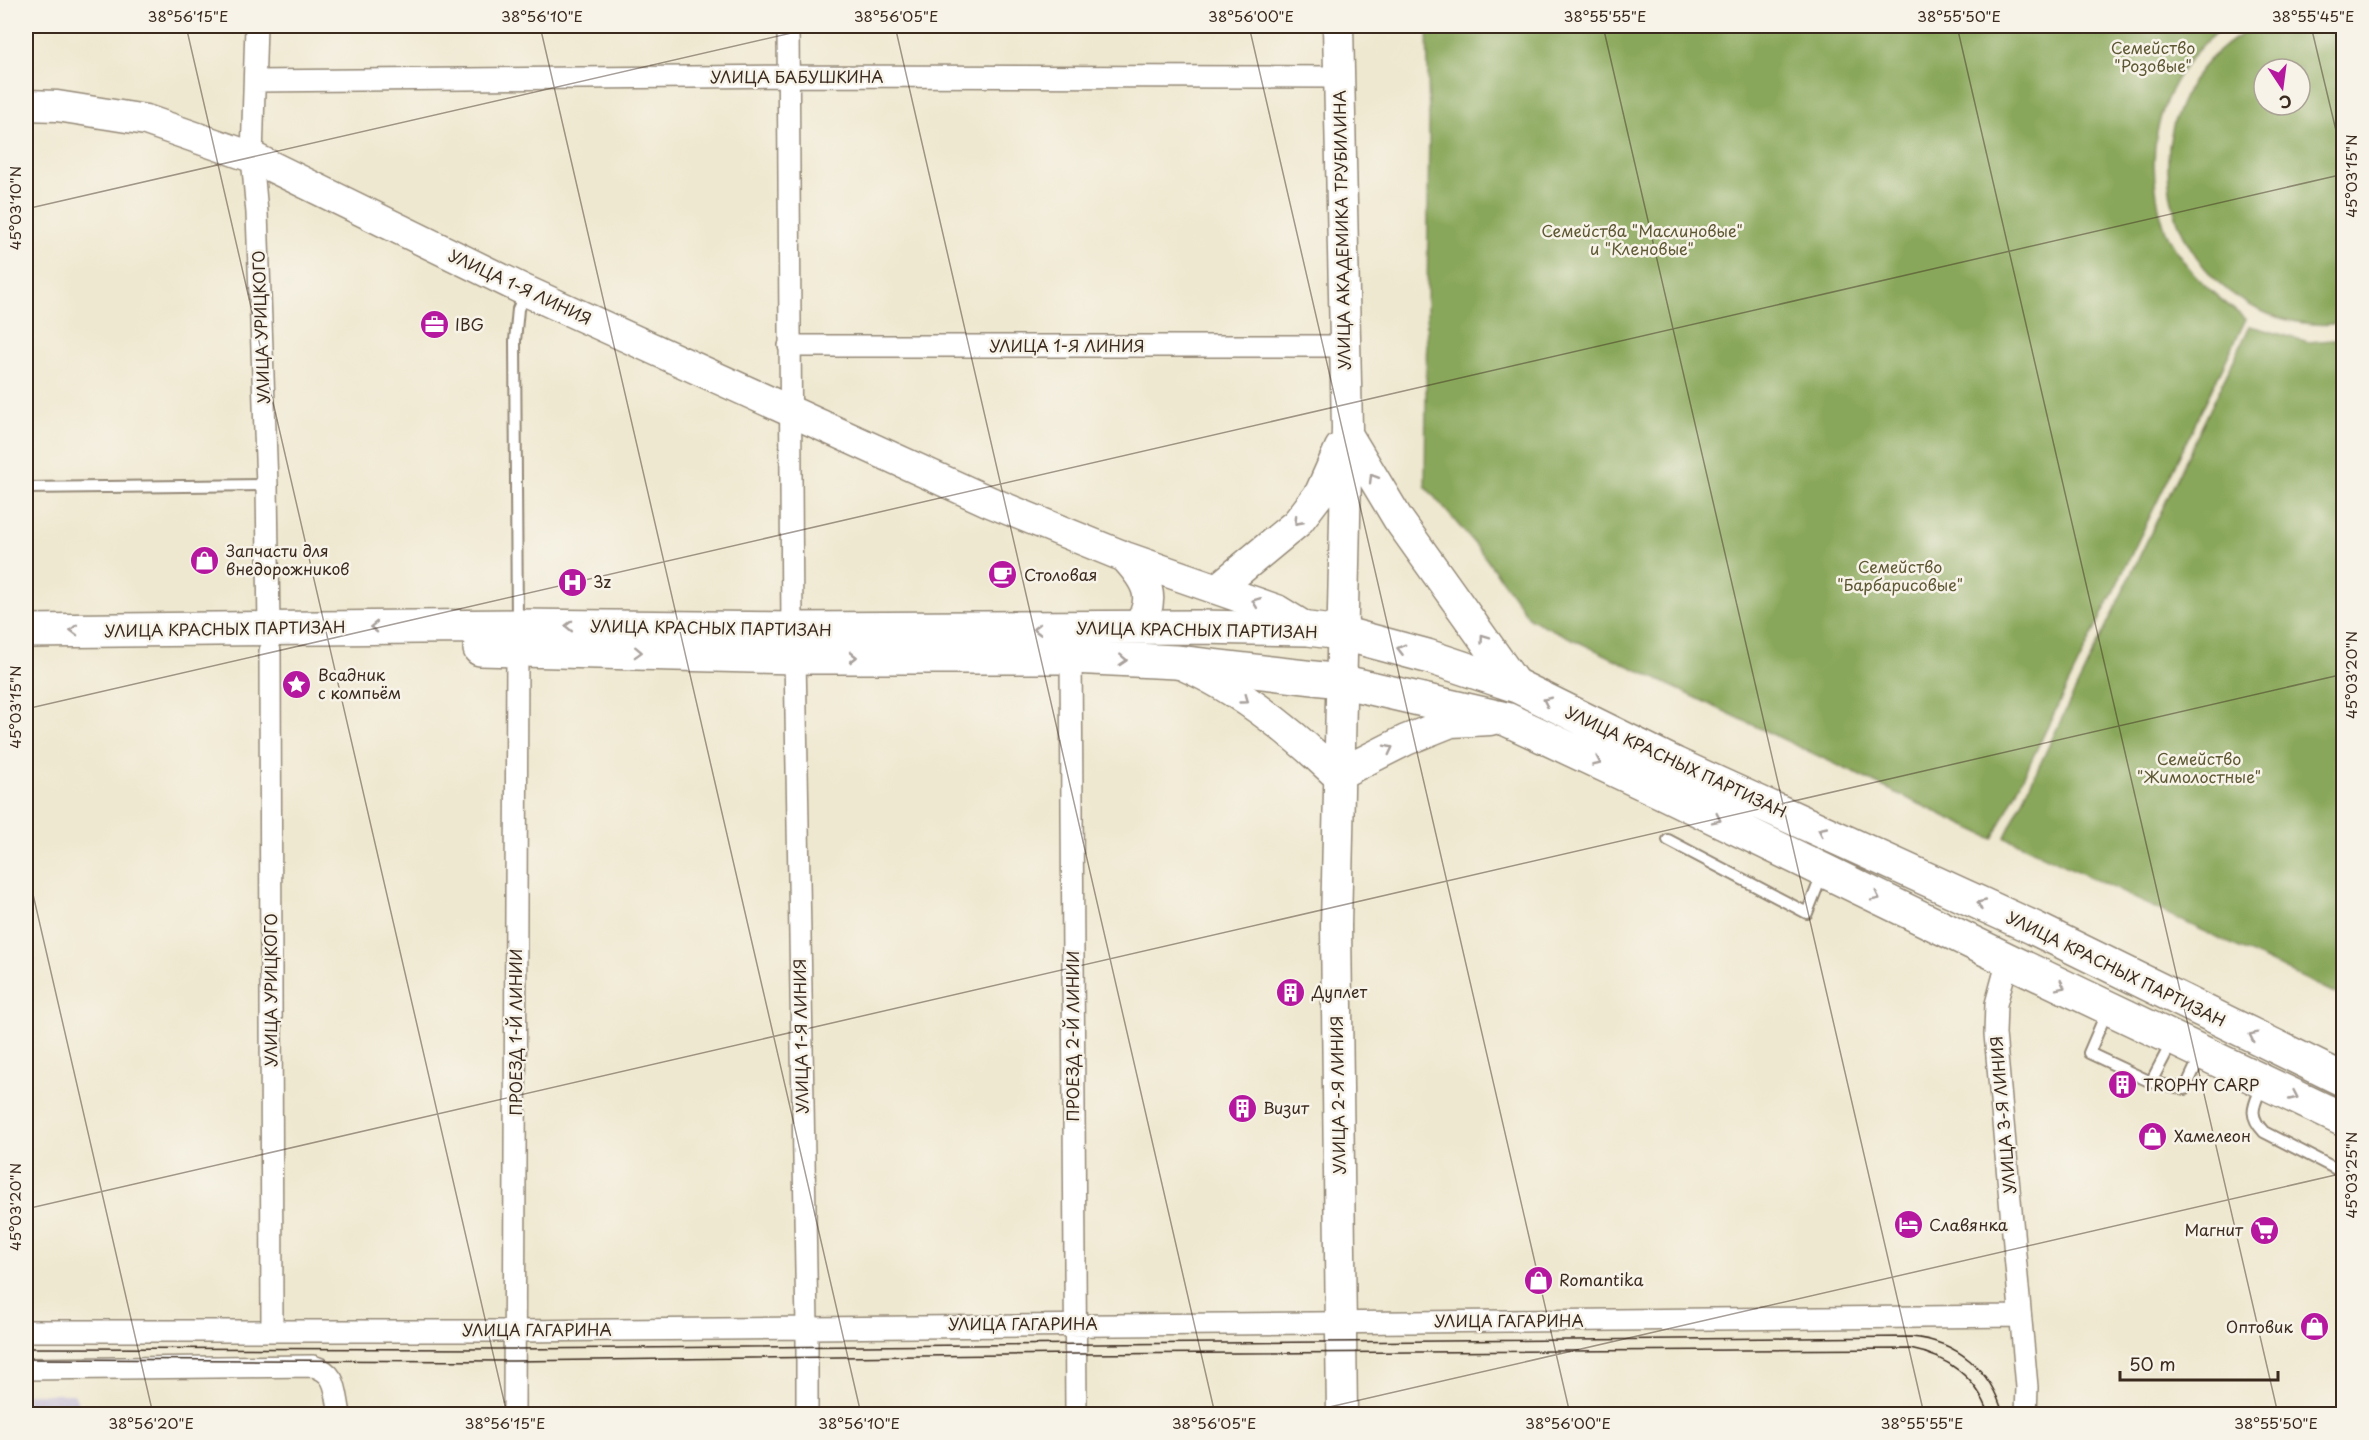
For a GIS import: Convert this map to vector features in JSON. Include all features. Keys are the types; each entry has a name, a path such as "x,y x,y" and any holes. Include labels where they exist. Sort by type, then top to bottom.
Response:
{"highway":[{"name":"УЛИЦА КРАСНЫХ ПАРТИЗАН","path":"793,643 1137,628 1308,628 1341,633 1427,656 1517,686 1675,764 2034,928 2343,1080"},
{"name":"УЛИЦА КРАСНЫХ ПАРТИЗАН","path":"26,631 269,639 517,637 793,643 1176,662 1340,681 1506,719 2343,1120"},
{"name":"УЛИЦА КРАСНЫХ ПАРТИЗАН","path":"26,654 269,639"}],"street":[{"name":"УЛИЦА УРИЦКОГО","path":"256,26 252,157 257,213 267,485 272,1330"},
{"name":"УЛИЦА 1-Я ЛИНИЯ","path":"788,26 793,643 807,1414"},
{"name":"УЛИЦА АКАДЕМИКА ТРУБИЛИНА","path":"1338,26 1347,434 1341,633"},
{"name":"УЛИЦА БАБУШКИНА","path":"255,81 787,76 1338,77"},
{"path":"26,105 57,106 146,120 252,157"},
{"name":"УЛИЦА 1-Я ЛИНИЯ","path":"252,157 526,291 990,502 1125,557 1277,610 1308,628"},
{"name":"УЛИЦА 1-Я ЛИНИЯ","path":"789,346 1344,346"},
{"name":"УЛИЦА АКАДЕМИКА ТРУБИЛИНА","path":"1217,588 1297,524 1320,493 1347,434"},
{"name":"УЛИЦА АКАДЕМИКА ТРУБИЛИНА","path":"1347,434 1398,519 1517,686"},
{"name":"УЛИЦА 1-Я ЛИНИЯ","path":"1125,557 1143,578 1149,594 1145,617 1137,628"},
{"name":"УЛИЦА 2-Я ЛИНИЯ","path":"1341,633 1336,926 1342,1414"},
{"name":"ПРОЕЗД 1-Й ЛИНИИ","path":"514,1414 517,637"},
{"name":"ПРОЕЗД 2-Й ЛИНИИ","path":"1071,657 1076,1414"},
{"path":"1176,662 1215,679 1302,741 1337,776 1406,740 1451,722 1506,719"},
{"name":"УЛИЦА 3-Я ЛИНИЯ","path":"2008,960 1996,1004 1995,1034 2027,1387 2026,1414"},
{"name":"УЛИЦА ГАГАРИНА","path":"26,1331 516,1331 807,1326 2020,1316"},
{"path":"26,1369 313,1366 324,1369 332,1376 340,1414"}],"lane":[{"path":"517,637 515,341 518,309 526,291"},
{"path":"26,488 267,485"},
{"path":"1668,840 1807,913 1824,872"},
{"path":"2108,1008 2089,1053 2151,1082 2185,1089 2188,1046"},
{"path":"2151,1082 2188,1046"},
{"path":"2264,1082 2253,1110 2255,1122 2264,1132 2343,1172"}],"shaded area":[{"path":"26,1394 74,1394 83,1414 26,1414"}],"green space":[{"path":"1427,26 2224,26 2189,60 2176,80 2159,124 2154,171 2162,218 2177,252 2204,284 2246,319 1993,839 1530,619 1479,549 1425,486 1429,122"},
{"path":"2257,26 2343,26 2343,323 2300,323 2259,310 2220,283 2191,249 2174,210 2168,168 2173,126 2190,86 2217,52"},
{"name":"Семейство \"Жимолостные\"","path":"2250,326 2309,342 2343,339 2343,997 2005,837"}],"tram line":[{"path":"26,1348 515,1349 1911,1337 1943,1345 1970,1361 1990,1384 2003,1414"},
{"path":"26,1359 514,1361 1076,1354 1910,1349 1936,1357 1959,1371 1977,1390 1989,1414"}],"place":[{"name":"IBG","path":"434,325"},
{"name":"Запчасти для внедорожников","path":"205,560"},
{"name":"Столовая","path":"1003,575"},
{"name":"3z","path":"572,582"},
{"name":"Всадник с компьём","path":"297,684"},
{"name":"Дуплет","path":"1291,992"},
{"name":"TROPHY CARP","path":"2122,1085"},
{"name":"Визит","path":"1242,1108"},
{"name":"Хамелеон","path":"2153,1136"},
{"name":"Славянка","path":"1908,1225"},
{"name":"Магнит","path":"2264,1230"},
{"name":"Romantika","path":"1538,1280"},
{"name":"Оптовик","path":"2314,1327"}],"park label":[{"name":"Семейство \"Розовые\"","path":"2153,57"},
{"name":"Семейства \"Маслиновые\" и \"Кленовые\"","path":"1642,240"},
{"name":"Семейство \"Барбарисовые\"","path":"1900,576"}]}
